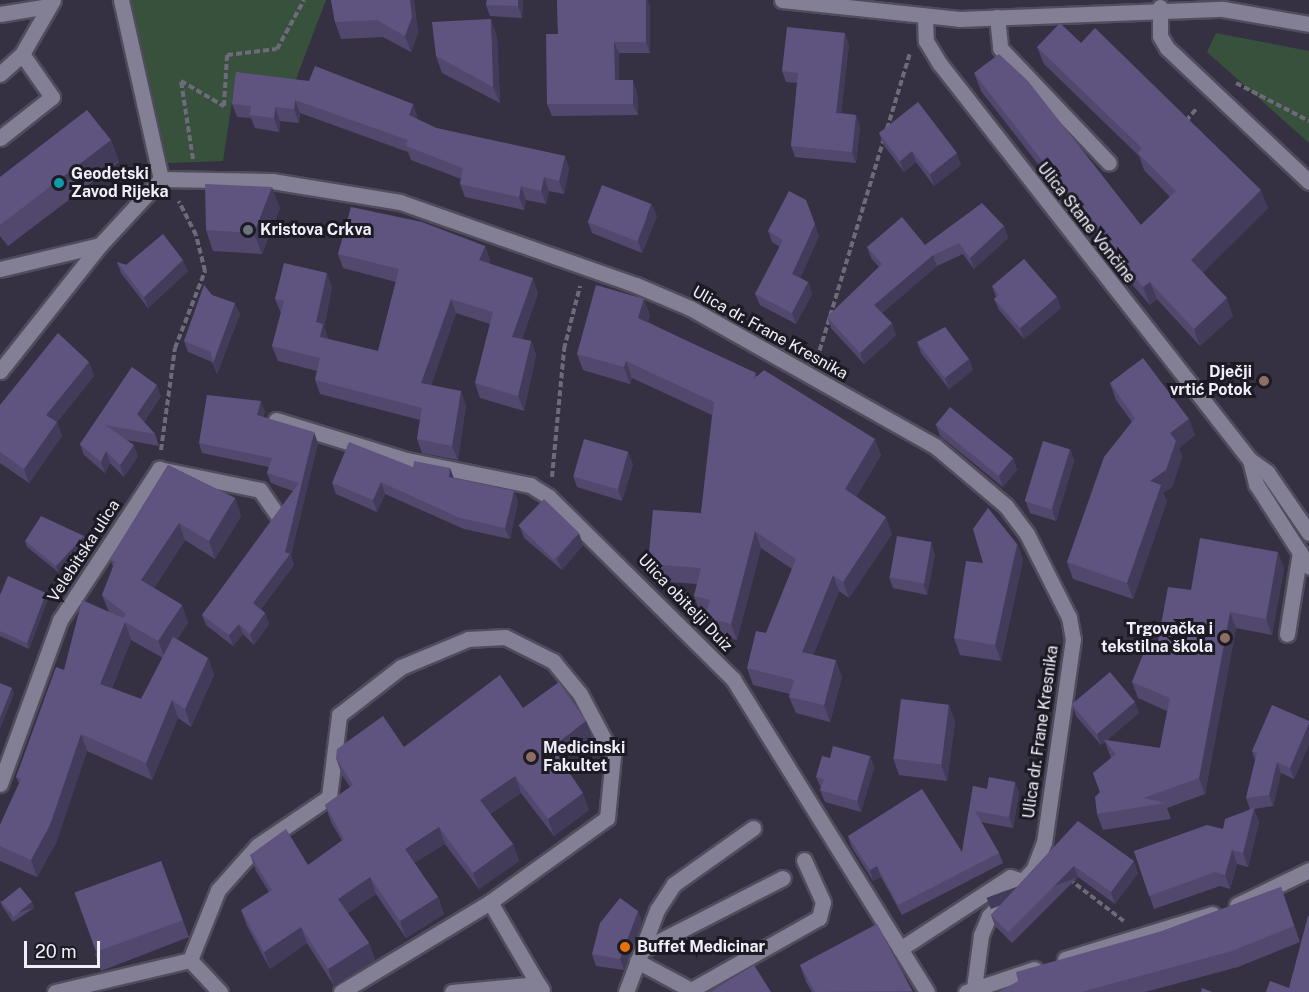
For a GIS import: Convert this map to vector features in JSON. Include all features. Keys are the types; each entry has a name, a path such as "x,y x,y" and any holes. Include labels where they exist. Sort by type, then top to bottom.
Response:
{"street":[{"path":"0,371 100,245 161,179 121,0"},
{"path":"782,0 925,17 997,17 1160,7 1223,9 1309,24"},
{"path":"0,14 51,3"},
{"path":"0,74 22,54 51,3"},
{"path":"1160,7 1160,36 1172,53 1309,182"},
{"name":"Ulica Stane Vončine","path":"925,17 926,41 940,64 1235,443 1250,460 1267,472 1309,533"},
{"path":"997,17 1000,48 1109,163"},
{"path":"0,138 52,97 22,54"},
{"name":"Ulica dr. Frane Kresnika","path":"161,179 272,181 400,202 636,285 810,373 935,446 972,475 1027,534 1072,625 1044,842 1033,870 989,916 981,935 970,990"},
{"path":"0,269 100,245"},
{"name":"Ulica obitelji Duiz","path":"276,420 407,460 530,485 549,497 733,679 927,992"},
{"path":"1250,460 1256,484 1309,567"},
{"path":"159,469 260,490 278,516"},
{"name":"Velebitska ulica","path":"0,784 60,620 159,469"},
{"path":"1287,634 1300,552"},
{"path":"190,960 218,890 257,846 329,797 339,715 401,667 468,639 505,637 553,661 580,694 613,756 612,795 607,818 490,902 341,992"},
{"path":"626,992 639,955 674,884 753,828"},
{"path":"639,955 691,990 819,918 823,902 804,860"},
{"path":"970,990 1215,913 1309,870"},
{"path":"900,948 1010,877 1022,881"},
{"path":"639,955 783,878"},
{"path":"452,992 541,988 490,902"},
{"path":"55,992 190,960"},
{"path":"190,960 220,992"}],"path":[{"path":"195,166 181,81 224,106 226,55 277,49 304,0"},
{"path":"814,367 910,52"},
{"path":"1232,82 1309,122"},
{"path":"1183,124 1197,108"},
{"path":"159,469 175,348 205,272 196,235 179,201"},
{"path":"551,485 561,424 564,349 580,286"},
{"path":"1060,873 1116,911"}],"green space":[{"path":"131,0 326,0 296,79 235,82 223,161 168,163"},
{"path":"1216,33 1309,51 1309,143 1207,52"}],"building":[{"path":"331,0 410,0 412,17 405,36 377,20 335,22"},
{"path":"487,0 518,0 518,6 486,5"},
{"path":"557,0 646,0 646,42 614,42 615,80 633,80 633,104 547,104 546,34 558,34"},
{"path":"491,19 493,87 436,56 432,22"},
{"path":"1060,23 1081,43 1095,28 1261,190 1191,260 1227,298 1194,329 1150,282 1143,287 1123,265 974,73 999,54 1028,81 1141,225 1176,191 1138,153 1142,148 1037,47"},
{"path":"787,27 845,33 836,113 856,115 852,152 791,146 798,73 782,71"},
{"path":"315,66 413,104 409,115 436,128 565,156 559,181 544,177 541,191 521,186 519,197 460,184 463,168 406,146 408,140 295,100 294,109 275,107 274,118 250,115 251,106 232,104 236,72 309,81"},
{"path":"918,102 957,153 930,174 912,151 900,161 879,133"},
{"path":"87,110 111,140 0,225 0,177"},
{"path":"205,184 272,187 254,233 206,230"},
{"path":"602,185 651,204 637,241 588,222"},
{"path":"789,191 806,200 815,224 792,274 808,282 792,313 755,294 783,240 768,231"},
{"path":"982,203 1004,226 970,258 959,243 933,255 874,305 892,323 860,353 827,317 882,264 867,247 902,217 925,245"},
{"path":"351,207 422,222 485,246 479,260 533,278 512,337 531,341 518,396 475,383 493,312 451,299 421,383 461,391 452,446 417,439 422,408 315,380 320,358 272,346 284,301 275,299 284,263 327,273 316,322 323,324 320,337 378,351 399,269 338,254"},
{"path":"163,234 183,260 144,297 117,262 126,265"},
{"path":"1024,259 1057,297 1020,328 994,299 999,295 992,286"},
{"path":"204,285 212,295 235,303 213,363 211,352 184,341"},
{"path":"596,285 644,299 638,318 756,373 753,380 764,370 875,439 845,489 886,517 843,582 833,575 802,652 836,660 824,705 789,697 794,680 747,668 756,631 766,633 796,559 755,531 731,624 705,617 710,600 694,596 701,568 648,564 653,510 701,513 714,402 626,361 624,367 577,354"},
{"path":"945,327 969,359 945,378 917,342"},
{"path":"58,333 89,362 46,415 57,422 24,469 0,452 0,405"},
{"path":"1143,358 1189,419 1170,433 1176,441 1166,470 1150,481 1161,485 1127,583 1067,562 1104,457 1135,418 1110,383"},
{"path":"132,367 157,385 137,414 155,434 105,425 134,445 120,465 106,451 101,462 80,444"},
{"path":"207,395 261,401 257,415 314,432 285,552 290,554 253,603 265,613 250,634 239,624 229,635 202,615 299,483 267,473 272,458 199,443"},
{"path":"950,407 1013,458 998,476 936,425"},
{"path":"584,439 628,452 617,489 573,476"},
{"path":"1043,441 1070,449 1051,509 1025,501"},
{"path":"349,442 413,467 414,461 450,468 449,477 514,491 505,528 460,518 381,482 373,500 332,483"},
{"path":"168,465 235,498 209,541 179,523 141,580 182,605 158,641 125,622 100,684 141,699 173,637 208,658 185,709 172,700 146,763 81,734 50,825 31,860 0,846 0,825 21,779 16,777 56,667 64,670 82,600 123,618 126,614 102,595 115,562 110,559"},
{"path":"544,499 579,533 554,560 518,526"},
{"path":"988,508 1017,544 995,645 954,638 966,561 983,563 973,529"},
{"path":"41,516 84,536 56,566 25,541"},
{"path":"897,536 931,542 924,583 890,577"},
{"path":"1200,538 1278,552 1266,619 1230,612 1199,778 1143,798 1165,803 1097,814 1095,797 1100,792 1093,773 1116,754 1104,740 1160,748 1170,698 1132,682 1148,642 1157,646 1168,587 1191,590"},
{"path":"8,576 46,593 27,643 0,631 0,595"},
{"path":"1110,672 1135,702 1097,734 1072,704"},
{"path":"500,675 523,708 559,682 586,721 552,747 583,793 548,819 515,776 480,800 513,844 473,873 439,827 405,849 438,897 400,921 370,877 338,899 369,943 328,969 301,927 264,952 241,910 272,890 250,855 286,829 308,865 344,839 325,805 353,785 336,758 337,749 383,716 404,747"},
{"path":"0,683 12,688 0,718"},
{"path":"901,699 949,705 941,764 894,759"},
{"path":"1272,705 1309,723 1290,768 1277,762 1269,795 1246,798 1257,753 1252,751"},
{"path":"833,746 870,756 857,801 820,790 824,779 816,777 822,756 830,758"},
{"path":"989,777 1015,782 1009,817 975,811 999,853 898,905 877,866 870,870 848,836 922,789 962,852 973,786 987,789"},
{"path":"1254,808 1243,853 1232,850 1225,875 1215,872 1149,896 1134,851 1207,825 1223,829 1225,819"},
{"path":"1078,821 1134,861 1111,892 1074,866 1008,932 991,915"},
{"path":"161,861 183,920 96,952 75,892"},
{"path":"20,887 32,902 13,917 1,902"},
{"path":"1281,887 1294,926 1232,951 1081,992 999,992 1018,981 1016,972 1162,931"},
{"path":"620,898 638,911 620,959 592,954 600,923"},
{"path":"1308,916 1309,992 1266,992 1270,981 1289,988"},
{"path":"877,924 912,991 815,992 800,965"},
{"path":"754,965 771,992 710,992"}],"place":[{"name":"Geodetski Zavod Rijeka","path":"59,183"},
{"name":"Kristova Crkva","path":"248,230"},
{"name":"Dječji vrtić Potok","path":"1264,381"},
{"name":"Trgovačka i tekstilna škola","path":"1225,638"},
{"name":"Medicinski Fakultet","path":"531,757"},
{"name":"Buffet Medicinar","path":"625,947"}]}
